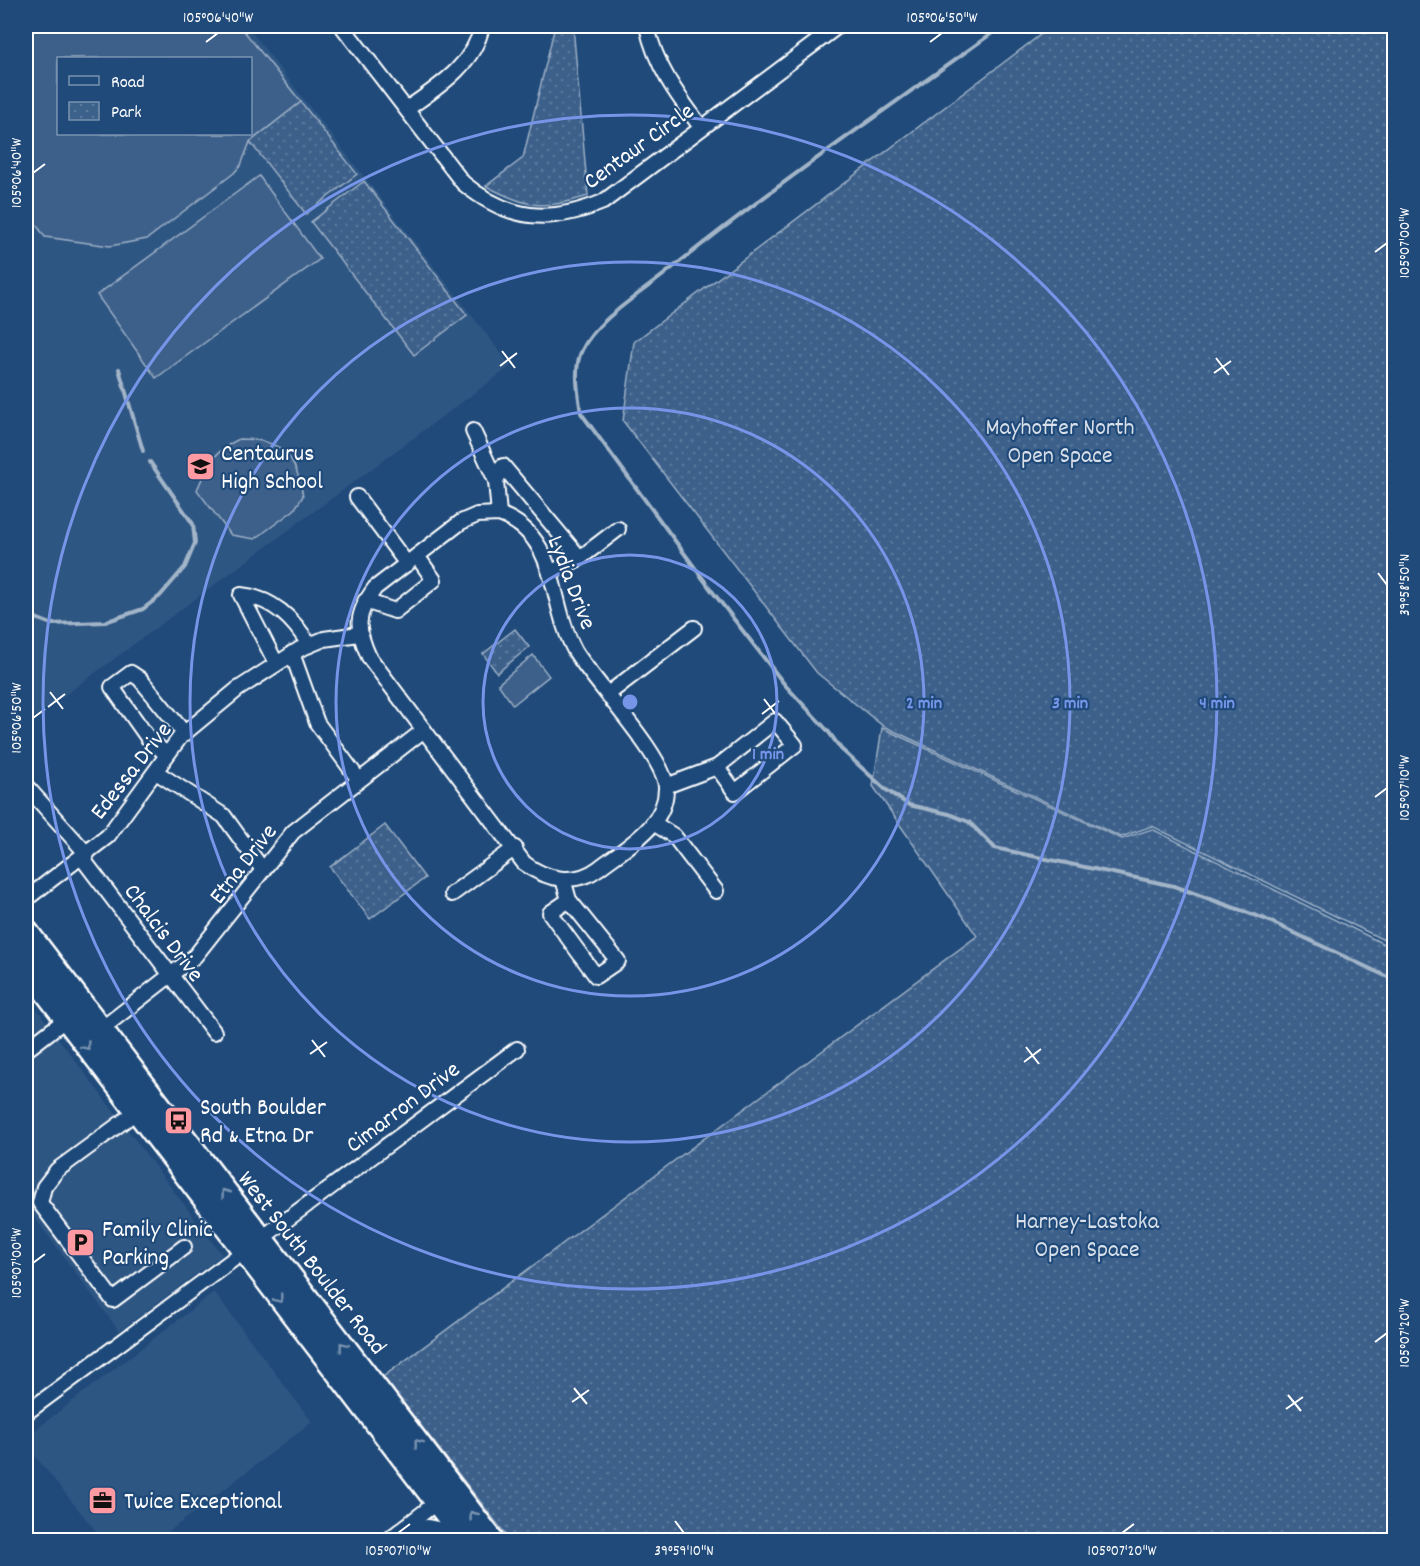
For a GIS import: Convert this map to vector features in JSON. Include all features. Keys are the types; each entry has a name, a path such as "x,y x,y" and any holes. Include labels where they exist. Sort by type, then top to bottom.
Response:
{"main road":[{"name":"West South Boulder Road","path":"26,931 100,1030 146,1105 252,1246 445,1496 492,1540"},
{"name":"West South Boulder Road","path":"26,966 65,1020 146,1105"},
{"name":"West South Boulder Road","path":"445,1496 463,1537"}],"street":[{"name":"Centaur Circle","path":"342,26 463,183 493,204 530,216 550,217 577,213 603,202 838,26"},
{"path":"407,109 456,72 471,53 482,26"},
{"path":"646,26 651,47 663,74 701,128"},
{"path":"473,431 496,481 499,514 477,515 461,522 375,588 365,602 360,617 359,634 369,657 515,848 524,863 538,874 563,879 593,872 655,824 664,805 666,786 717,768 775,722 795,745 735,792 717,768"},
{"path":"496,481 503,466 580,558"},
{"path":"357,497 412,560 434,580 395,611 365,602"},
{"name":"Lydia Drive","path":"499,514 526,528 539,544 550,573 567,636 581,660 657,762 666,786"},
{"path":"550,573 580,558 618,529"},
{"path":"276,663 241,595 256,597 294,620 317,723 359,780"},
{"path":"608,694 694,628"},
{"path":"300,649 324,639 359,634"},
{"name":"Edessa Drive","path":"26,899 108,837 156,772 165,754 185,734 238,689 300,649"},
{"path":"165,754 148,738 112,687 131,673 140,679 185,734"},
{"name":"Etna Drive","path":"100,1030 195,956 293,832 424,730"},
{"path":"156,772 224,816 263,870"},
{"name":"Chalcis Drive","path":"26,786 85,856 170,977 214,1032"},
{"path":"655,824 674,836 716,891"},
{"path":"452,894 515,848"},
{"path":"563,879 569,900 618,961 596,976 550,913 569,900"},
{"path":"26,1050 65,1020"},
{"name":"Cimarron Drive","path":"26,1413 517,1049"},
{"path":"146,1105 57,1170 44,1187 40,1203 112,1300 184,1247"},
{"path":"388,1540 445,1496"},
{"path":"401,1530 428,1527 463,1537"}],"shaded area":[{"name":"Centaurus High School","path":"26,26 247,26 511,366 26,724"},
{"path":"26,995 222,1255 119,1331 26,1206"},
{"path":"214,1292 312,1422 158,1540 103,1540 26,1445 26,1437"}],"green space":[{"path":"26,26 240,26 301,102 250,142 241,165 234,173 147,239 110,246 45,237 26,210"},
{"path":"555,26 573,26 588,196 547,205 525,203 486,186 523,158"},
{"name":"Mayhoffer North Open Space","path":"1052,26 1394,26 1394,945 1152,826 1121,837 883,726 817,673 623,421 634,342"},
{"path":"301,102 357,174 306,214 250,142"},
{"path":"259,176 320,259 156,378 97,295"},
{"path":"364,181 467,315 414,355 311,222"},
{"path":"239,439 266,442 284,452 296,469 303,496 294,510 255,539 231,535 197,490 212,460 223,449"},
{"path":"515,629 529,647 497,673 483,654"},
{"path":"533,655 549,676 513,705 498,684"},
{"name":"Harney-Lastoka Open Space","path":"882,728 1122,839 1152,829 1394,949 1394,1540 510,1540 383,1377 977,936 873,786"},
{"path":"385,825 425,878 370,919 330,867"}],"waterway":[{"path":"1002,26 787,180 607,319 588,340 579,357 577,381 581,413 712,591 785,685 828,731 841,749 885,789 909,805 949,814 969,822 995,848 1174,886 1265,919 1394,980"},
{"path":"119,369 143,451"},
{"path":"26,614 51,624 105,622 143,609 160,596 185,567 195,543 193,524 150,462"}],"place":[{"name":"Centaurus High School","path":"200,466"},
{"name":"South Boulder Rd & Etna Dr","path":"179,1120"},
{"name":"Family Clinic Parking","path":"81,1242"},
{"name":"Twice Exceptional","path":"103,1500"}]}
